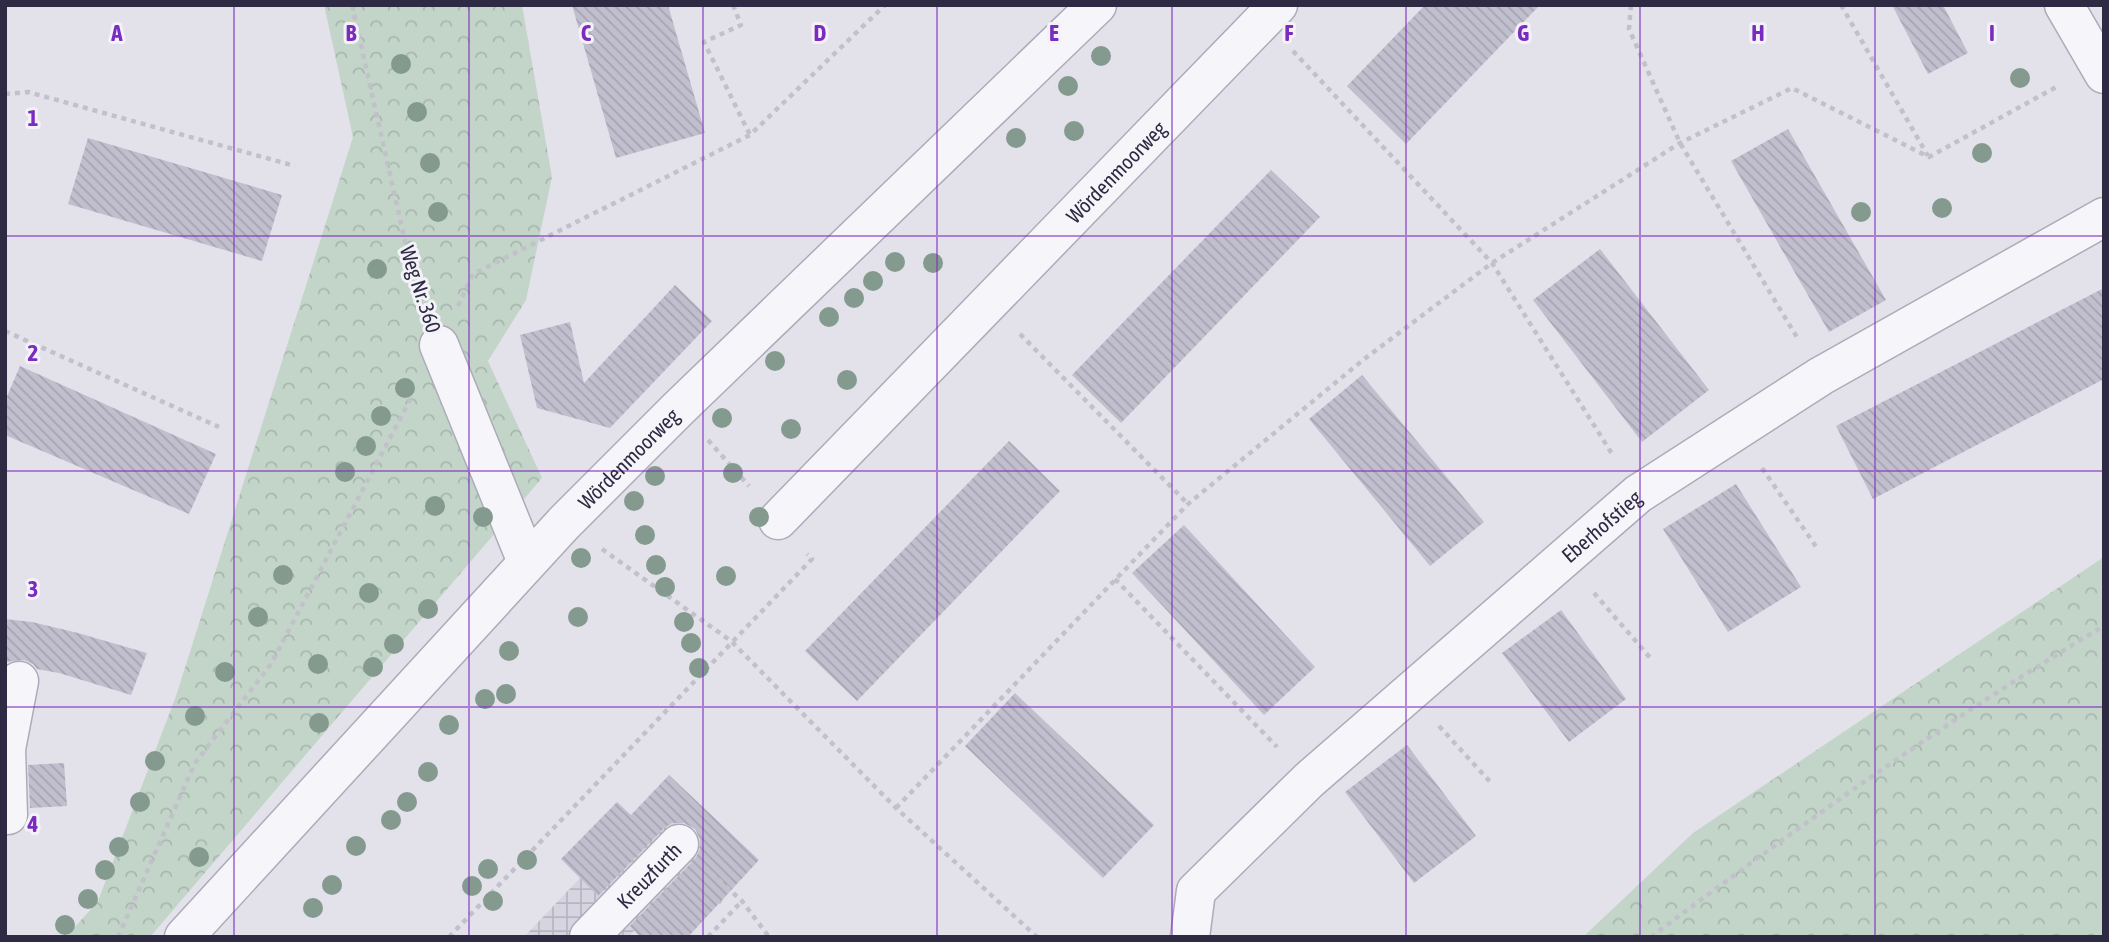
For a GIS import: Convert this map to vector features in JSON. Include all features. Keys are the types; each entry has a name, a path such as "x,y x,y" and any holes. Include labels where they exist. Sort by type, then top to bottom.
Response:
{"street":[{"name":"Wördenmoorweg","path":"184,937 564,523 680,407 1097,5"},
{"path":"2064,5 2100,70"},
{"name":"Wördenmoorweg","path":"778,520 1271,13"},
{"name":"Eberhofstieg","path":"1190,937 1196,891 1309,780 1638,494 1821,376 2104,217"},
{"name":"Weg Nr. 360","path":"439,345 527,562"},
{"path":"5,815 8,815 6,749 19,681"},
{"name":"Kreuzfurth","path":"589,937 679,844"}],"path":[{"name":"Weg Nr. 360","path":"352,5 411,268 439,345"},
{"path":"733,5 741,25 704,42 750,135"},
{"path":"118,937 195,763 271,664 474,274 750,135 885,5"},
{"path":"1631,5 1629,29 1679,143 1821,376"},
{"path":"1841,5 1928,157"},
{"path":"1271,13 1492,263 1638,494"},
{"path":"1928,157 2100,70"},
{"path":"896,808 1188,504 1363,360 1492,263 1679,143 1792,88 1928,157"},
{"path":"5,94 28,92 295,166"},
{"path":"990,303 1188,504"},
{"path":"5,331 219,427"},
{"path":"449,937 812,559 680,407"},
{"path":"1737,430 1817,548"},
{"path":"564,523 731,641 896,808 1037,937"},
{"path":"1564,558 1653,661"},
{"path":"1115,579 1309,780"},
{"path":"1651,937 1802,824 2023,674 2104,626"},
{"path":"1408,693 1493,785"},
{"name":"Kreuzfurth","path":"679,844 742,901 769,937"},
{"path":"708,937 742,901"}],"shaded area":[{"path":"648,797 737,882 720,904 689,874 628,937 524,937 580,878 587,884"}],"green space":[{"path":"324,5 522,5 552,177 526,300 488,361 542,478 150,937 66,937 98,901 176,696 353,137"},
{"path":"2104,557 2104,937 1583,937 1693,833"}],"building":[{"path":"572,5 668,5 705,133 616,158"},
{"path":"1425,5 1540,5 1406,144 1347,86"},
{"path":"1892,5 1943,5 1968,53 1928,74"},
{"path":"1788,129 1886,300 1829,332 1731,161"},
{"path":"88,138 282,195 262,261 68,204"},
{"path":"1271,170 1320,217 1121,423 1072,375"},
{"path":"1600,249 1709,390 1642,442 1533,300"},
{"path":"675,285 712,321 610,428 537,408 520,335 570,322 584,383"},
{"path":"2104,288 2104,379 1873,499 1836,426"},
{"path":"20,366 216,454 189,514 5,435 5,401"},
{"path":"1362,375 1484,522 1430,566 1309,419"},
{"path":"1009,441 1060,491 857,701 805,651"},
{"path":"1736,484 1801,587 1728,632 1663,529"},
{"path":"1184,525 1315,667 1264,715 1132,573"},
{"path":"1561,610 1626,699 1569,742 1502,653"},
{"path":"5,619 32,622 78,633 147,653 131,695 37,669 24,660 5,662"},
{"path":"1015,693 1154,825 1103,878 965,746"},
{"path":"1407,745 1476,836 1414,883 1345,792"},
{"path":"64,763 67,806 30,808 28,765"},
{"path":"669,775 759,860 688,937 640,937 630,926 695,859 700,850 700,839 695,829 684,823 672,823 664,828 598,896 561,859 617,802 631,815"}]}
